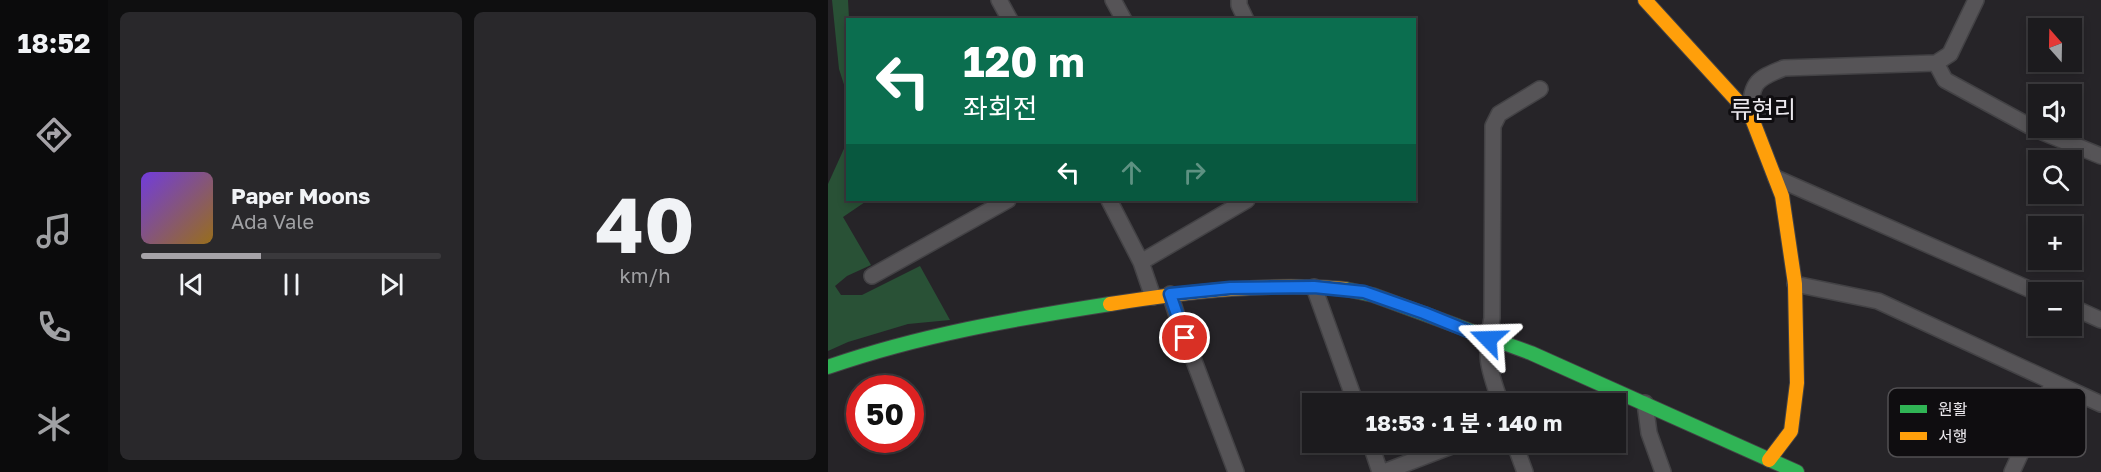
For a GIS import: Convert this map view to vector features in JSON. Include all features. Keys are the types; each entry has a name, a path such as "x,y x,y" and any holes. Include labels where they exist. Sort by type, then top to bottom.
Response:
{"main road":[{"path":"1645,0 1751,116 1776,178 1786,214 1795,284 1797,383 1791,431 1769,460"},
{"path":"828,368 859,355 929,335 1015,318 1170,294 1230,288 1314,287 1364,292 1488,339 1532,353 1797,472"}],"street":[{"path":"999,0 1009,18"},
{"path":"1113,0 1123,18"},
{"path":"1239,0 1245,18"},
{"path":"1751,116 1750,94 1762,76 1784,68 1936,63 1950,54 1976,0"},
{"path":"1936,63 1945,80 2035,129 2101,156"},
{"path":"1496,393 1487,364 1492,318 1493,126 1499,114 1540,89"},
{"path":"1776,178 2028,289"},
{"path":"872,276 1002,201"},
{"path":"1110,201 1141,262 1153,297"},
{"path":"1141,262 1245,201"},
{"path":"1795,284 1878,301 2066,388"},
{"path":"1314,287 1352,393"},
{"path":"1170,294 1236,472"},
{"path":"2082,311 2101,320"},
{"path":"2050,388 2053,382"},
{"path":"2086,397 2101,404"},
{"path":"1645,403 1649,433 1663,472"},
{"path":"1374,453 1382,472 1433,453"},
{"path":"1518,453 1525,472"},
{"path":"2012,472 2019,457"}],"green space":[{"path":"832,0 848,0 846,91 839,69"},
{"path":"846,144 846,201 867,201 843,217 871,265 847,276 835,286 841,295 862,295 920,266 950,320 908,324 848,342 828,351 828,184"}],"traffic: fast":[{"path":"1345,289 1373,295 1531,353 1797,472"},
{"path":"828,367 932,337 1003,322 1110,304"}],"traffic: slow":[{"path":"1645,0 1751,116 1782,196 1795,284 1797,383 1791,431 1769,460"},
{"path":"1110,304 1227,289 1286,287 1345,289"}],"district":[{"name":"류현리","path":"1763,110"}],"route":[{"path":"1185,338 1170,294 1230,288 1314,287 1364,292 1488,339"}]}
